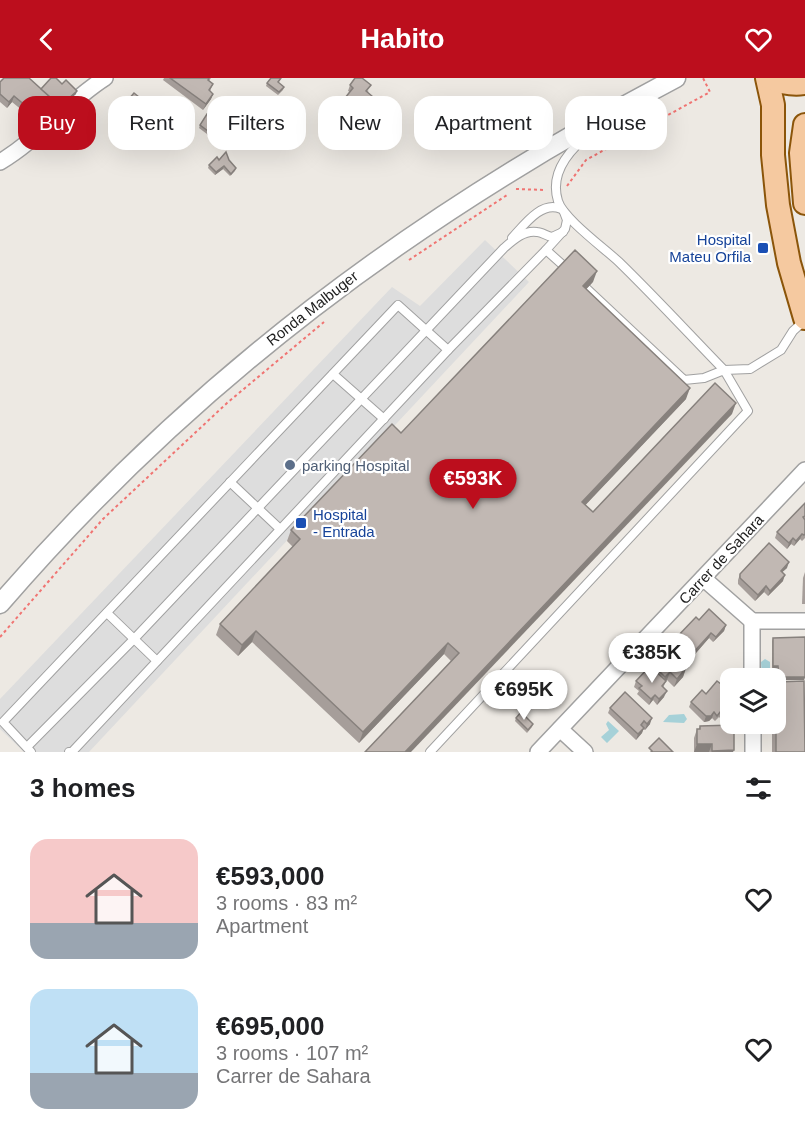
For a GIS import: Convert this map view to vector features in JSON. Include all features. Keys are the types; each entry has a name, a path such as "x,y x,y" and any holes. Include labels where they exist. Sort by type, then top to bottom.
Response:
{"main road":[{"path":"805,83 781,82 768,78 773,105 773,155 778,206 789,263 805,319"},
{"path":"805,126 801,153 805,203"}],"street":[{"path":"0,162 31,140 89,88 105,78"},
{"name":"Ronda Malbuger","path":"642,96 676,78"},
{"name":"Ronda Malbuger","path":"0,604 44,553 153,443 278,334 375,261 437,218 565,139"},
{"name":"Carrer de Sahara","path":"538,752 805,470"},
{"path":"703,578 752,621 805,621"},
{"path":"752,621 752,668"},
{"path":"560,729 585,752"},
{"path":"753,734 753,752"}],"lane":[{"path":"69,752 72,752 448,350 563,232 567,220 562,211 556,188 559,171 573,150"},
{"path":"430,752 748,411 724,370 620,263 562,211 548,206 521,228 504,248 426,330 361,398 29,750 3,722 398,305 426,330 448,350"},
{"path":"540,211 536,224 541,232"},
{"path":"504,248 521,235 535,231 552,237 563,232"},
{"path":"546,250 565,267"},
{"path":"587,289 684,380 704,378 724,370 750,369 781,350 792,332 805,319"},
{"path":"333,374 384,419"},
{"path":"230,482 280,530"},
{"path":"106,613 157,661"}],"path":[{"path":"408,260 518,188 539,191 569,185 586,160 710,92 703,78"},
{"path":"0,637 103,519 227,403 324,322"}],"shaded area":[{"name":"parking Hospital","path":"485,240 529,282 89,752 24,752 0,729 0,699 392,287 420,306"}],"water":[{"path":"765,659 770,662 770,668 761,668 761,662"},
{"path":"684,714 687,719 684,723 663,722 669,715"},
{"path":"608,721 619,731 607,743 601,737 609,730 606,724"}],"building":[{"path":"4,78 29,78 49,96 18,96 18,99 14,96 9,102 0,94 0,82"},
{"path":"51,78 56,78 62,84 66,80 77,91 71,96 49,96 41,89"},
{"path":"170,78 209,78 208,80 213,84 209,90 213,94 207,96 206,104"},
{"path":"271,78 281,78 278,82 284,87 279,92 267,83"},
{"path":"355,78 362,78 371,85 366,91 372,96 347,96 353,88 350,85"},
{"path":"207,114 207,130 200,125"},
{"path":"226,152 236,168 231,174 224,166 216,172 209,165 217,157 219,160"},
{"path":"575,250 597,271 583,286 690,388 582,502 593,512 715,383 736,403 405,752 365,752 459,653 448,643 363,732 256,631 242,645 220,624 300,539 291,530 392,424 401,433"},
{"path":"805,503 805,516 803,517 805,534 802,534 796,541 793,538 789,543 777,532"},
{"path":"769,543 789,562 781,571 785,575 770,591 766,586 758,595 740,578 740,574"},
{"path":"709,609 726,625 716,637 711,633 691,655 675,639 696,617 699,620"},
{"path":"805,637 805,677 786,677 786,668 773,666 773,638"},
{"path":"668,646 686,668 677,679 670,672 665,677 651,663"},
{"path":"650,666 666,681 662,686 667,691 659,699 655,695 651,699 639,688 642,686 636,681"},
{"path":"717,681 720,683 720,712 717,716 714,712 711,716 706,716 691,702 702,690 706,694"},
{"path":"804,681 805,752 776,752 776,734 786,734 786,682"},
{"path":"625,692 652,718 647,724 644,721 641,725 644,728 638,734 610,708"},
{"path":"521,712 533,724 528,730 516,718"},
{"path":"720,725 720,734 734,734 734,750 712,751 712,744 697,744 697,729 700,729 700,726"},
{"path":"659,738 673,752 651,752 649,748"}],"place":[{"name":"Hospital Mateu Orfila","path":"763,248"},
{"name":"parking Hospital","path":"290,465"},
{"name":"Hospital - Entrada","path":"301,523"}]}
